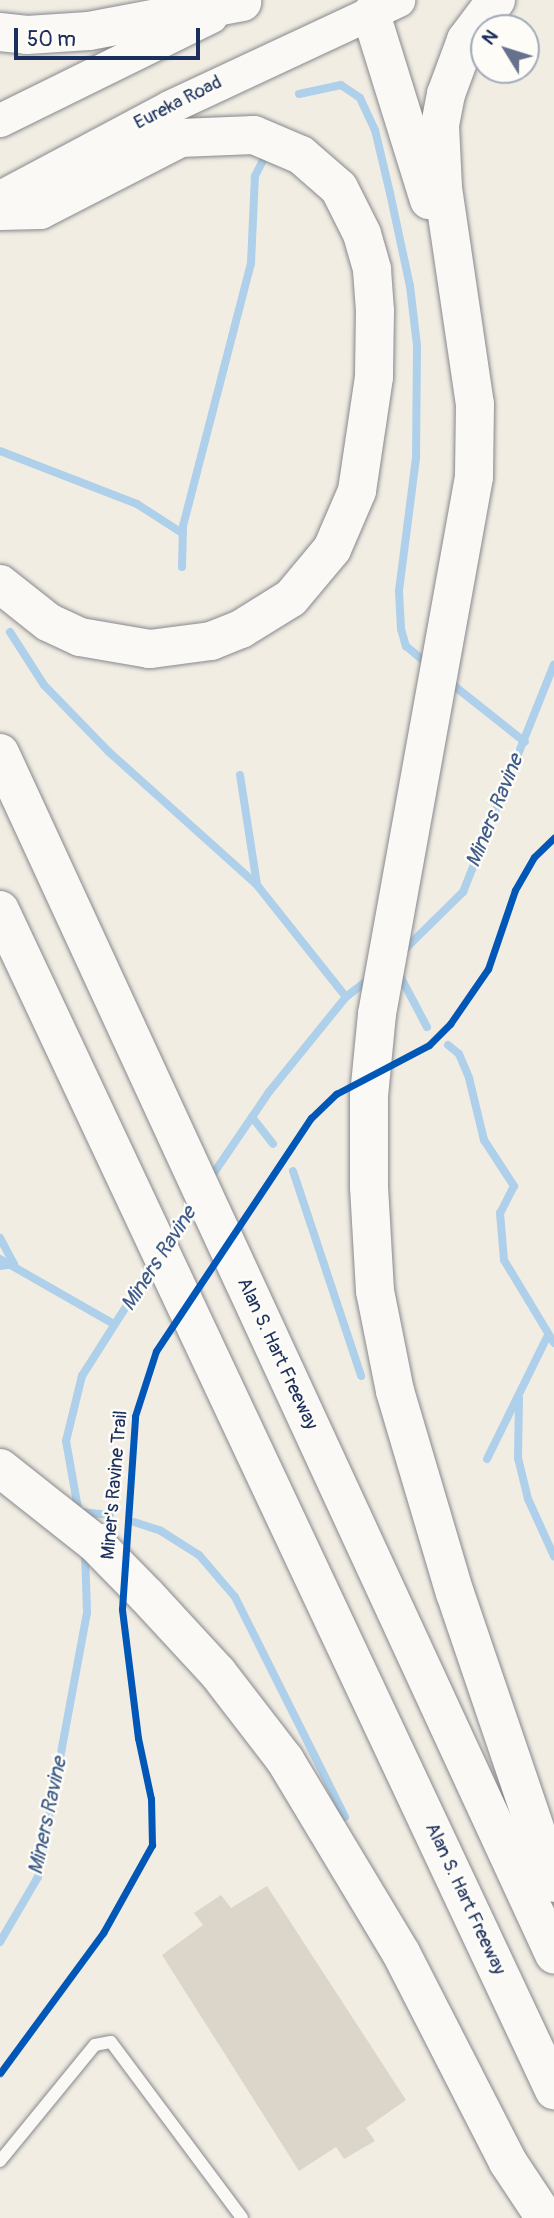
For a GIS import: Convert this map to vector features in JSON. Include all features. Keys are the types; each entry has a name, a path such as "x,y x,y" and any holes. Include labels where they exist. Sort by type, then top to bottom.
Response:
{"highway":[{"path":"496,0 462,49 440,126 443,188 475,404 474,477 462,556 377,1014 369,1096 369,1187 375,1291 395,1391 455,1593 554,1884"},
{"path":"0,32 27,36 89,31 244,1"},
{"path":"375,4 463,309"},
{"path":"0,211 40,210 180,138 254,135 302,155 339,188 362,233 372,270 375,311 374,377 357,491 332,549 291,598 241,629 211,641 150,649 80,637 48,622 0,584"},
{"name":"Alan S. Hart Freeway","path":"0,753 554,1954"},
{"name":"Alan S. Hart Freeway","path":"0,910 107,1130 554,2090"},
{"path":"0,1468 95,1543 218,1673 285,1760 335,1838 401,1953 508,2162 545,2218"}],"main road":[{"path":"0,120 244,1"},
{"name":"Eureka Road","path":"0,197 169,107 375,4"}],"lane":[{"path":"0,2161 96,2045 111,2042 242,2218"}],"building":[{"path":"267,1886 406,2100 366,2128 375,2141 344,2159 336,2147 299,2171 162,1955 203,1925 194,1913 221,1895 231,1908"}],"waterway":[{"path":"299,94 341,85 360,98 375,130 390,193 410,286 417,346 416,458 399,591 401,629 406,646 430,666"},
{"path":"182,567 183,526 251,263 255,176 264,158"},
{"path":"0,451 137,504 182,533"},
{"path":"10,632 44,685 109,752 257,885"},
{"name":"Miners Ravine","path":"402,952 463,892 554,665"},
{"path":"448,681 525,742"},
{"path":"240,775 257,885 346,997"},
{"path":"399,974 427,1027"},
{"name":"Miners Ravine","path":"209,1180 269,1092 346,997 370,978"},
{"path":"448,1045 459,1054 469,1078 484,1140 514,1186 500,1213 504,1260 554,1343"},
{"path":"252,1117 273,1144"},
{"path":"293,1171 361,1376"},
{"name":"Miners Ravine","path":"168,1241 194,1203"},
{"path":"0,1238 14,1264 0,1266"},
{"path":"0,1259 114,1324"},
{"name":"Miners Ravine","path":"79,1514 66,1441 82,1376 153,1264"},
{"path":"487,1459 548,1335"},
{"path":"519,1398 518,1458 528,1499 554,1556"},
{"path":"81,1512 110,1515"},
{"path":"134,1522 161,1531 199,1555 235,1597 345,1817"},
{"name":"Miners Ravine","path":"0,1942 38,1877 87,1612 85,1551"}],"cycle path":[{"name":"Miner's Ravine Trail","path":"0,2073 103,1933 152,1845 151,1799 138,1738 122,1609 135,1416 156,1351 311,1118 336,1094 429,1045 450,1024 488,969 515,890 534,857 554,838"}]}
